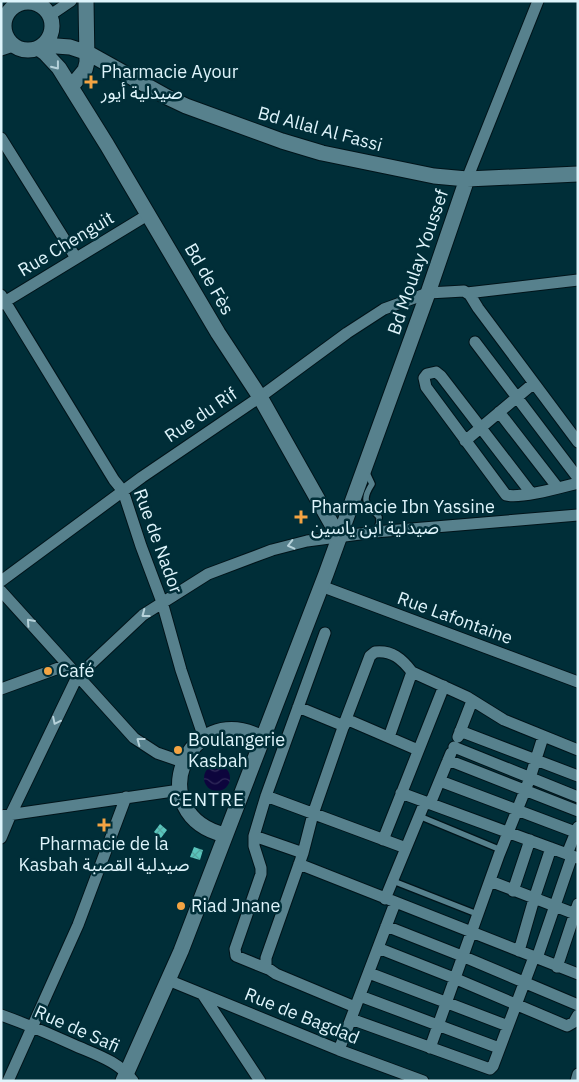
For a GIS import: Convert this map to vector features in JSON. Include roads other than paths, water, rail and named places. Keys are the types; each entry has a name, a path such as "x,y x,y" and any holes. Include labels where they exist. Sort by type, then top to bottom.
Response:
{"street":[{"path":"70,47 51,19 46,10 35,3 20,2 10,10 2,25 7,48 25,50 40,47 50,36 51,19 71,1"},
{"path":"71,87 85,70 88,53 86,1"},
{"name":"Bd Moulay Youssef","path":"128,1078 181,951 321,586 428,293 467,179 538,1"},
{"name":"Bd Allal Al Fassi","path":"40,47 70,47 88,53 166,97 186,106 282,141 362,162 434,176 467,179 578,174"},
{"name":"Bd de Fès","path":"40,47 71,87 149,214 218,333 260,397 339,537"},
{"path":"1,138 76,258"},
{"name":"Rue Chenguit","path":"3,300 149,214"},
{"name":"Rue du Rif","path":"1,581 124,491 260,397 347,333 384,309 428,293 464,291 467,293 578,280"},
{"path":"467,293 578,442"},
{"name":"Rue de Nador","path":"3,300 114,480 124,491 141,546 162,602 181,670 204,738"},
{"path":"475,342 578,478"},
{"path":"531,493 441,376 436,372 427,374 424,378 426,387 506,495 531,493 578,483"},
{"path":"465,441 534,383"},
{"path":"499,412 558,488"},
{"path":"1,838 6,815 77,677 142,615 208,574 272,550 307,541 375,532 578,515"},
{"name":"Rue Lafontaine","path":"321,586 578,682"},
{"path":"1,591 134,738 157,753 184,762"},
{"path":"325,633 266,796 254,836 254,846 261,874 235,946 234,955 251,964 268,969 355,1007"},
{"path":"268,969 266,963 270,949 301,859 313,814 366,664 373,653 383,651 390,653 398,657 412,672 444,686 504,720 578,750"},
{"path":"1,689 67,665"},
{"path":"389,737 412,672"},
{"path":"383,840 444,686"},
{"path":"339,1050 386,926 393,880 419,816 440,781 472,701"},
{"path":"298,707 389,737 418,750"},
{"path":"225,836 206,829 191,817 186,808 180,790 180,776 184,762 189,752 204,738 223,730 233,729 262,738"},
{"path":"460,732 578,776"},
{"path":"430,1048 477,914 530,778 543,737"},
{"path":"454,747 578,797"},
{"path":"448,760 578,811"},
{"path":"351,1019 489,1070 493,1066 524,981 535,957 572,856 577,830 440,781"},
{"path":"6,815 180,790"},
{"path":"401,793 572,856"},
{"path":"266,796 406,848"},
{"path":"8,1081 78,925 126,797"},
{"path":"254,836 390,901 557,967 577,972"},
{"path":"513,891 530,840"},
{"path":"519,951 534,899 552,848"},
{"path":"490,881 554,906 577,911 557,967"},
{"path":"386,926 578,1004"},
{"path":"378,948 516,1003 567,1026 574,1022 578,1015"},
{"path":"369,973 508,1026"},
{"name":"Rue de Bagdad","path":"168,980 339,1050 424,1081"},
{"path":"203,995 260,1081"},
{"path":"360,996 499,1048"},
{"name":"Rue de Safi","path":"1,1015 32,1026 111,1061 128,1078"},
{"path":"576,1081 578,1074"}],"lane":[{"path":"364,467 372,484 366,491 365,499 379,517 379,523 375,532"},
{"path":"419,816 501,850"},
{"path":"393,880 477,914"}],"water":[{"path":"217,765 226,769 230,778 226,787 217,791 208,787 204,778 208,769"}],"place":[{"name":"Pharmacie Ayour صيدلية أيور","path":"91,82"},
{"name":"Pharmacie Ibn Yassine صيدلية ابن ياسين","path":"301,517"},
{"name":"Café","path":"48,671"},
{"name":"Boulangerie Kasbah","path":"178,750"},
{"name":"Pharmacie de la Kasbah صيدلية القصبة","path":"104,825"},
{"name":"Riad Jnane","path":"181,906"}],"district":[{"name":"CENTRE","path":"207,799"}]}
